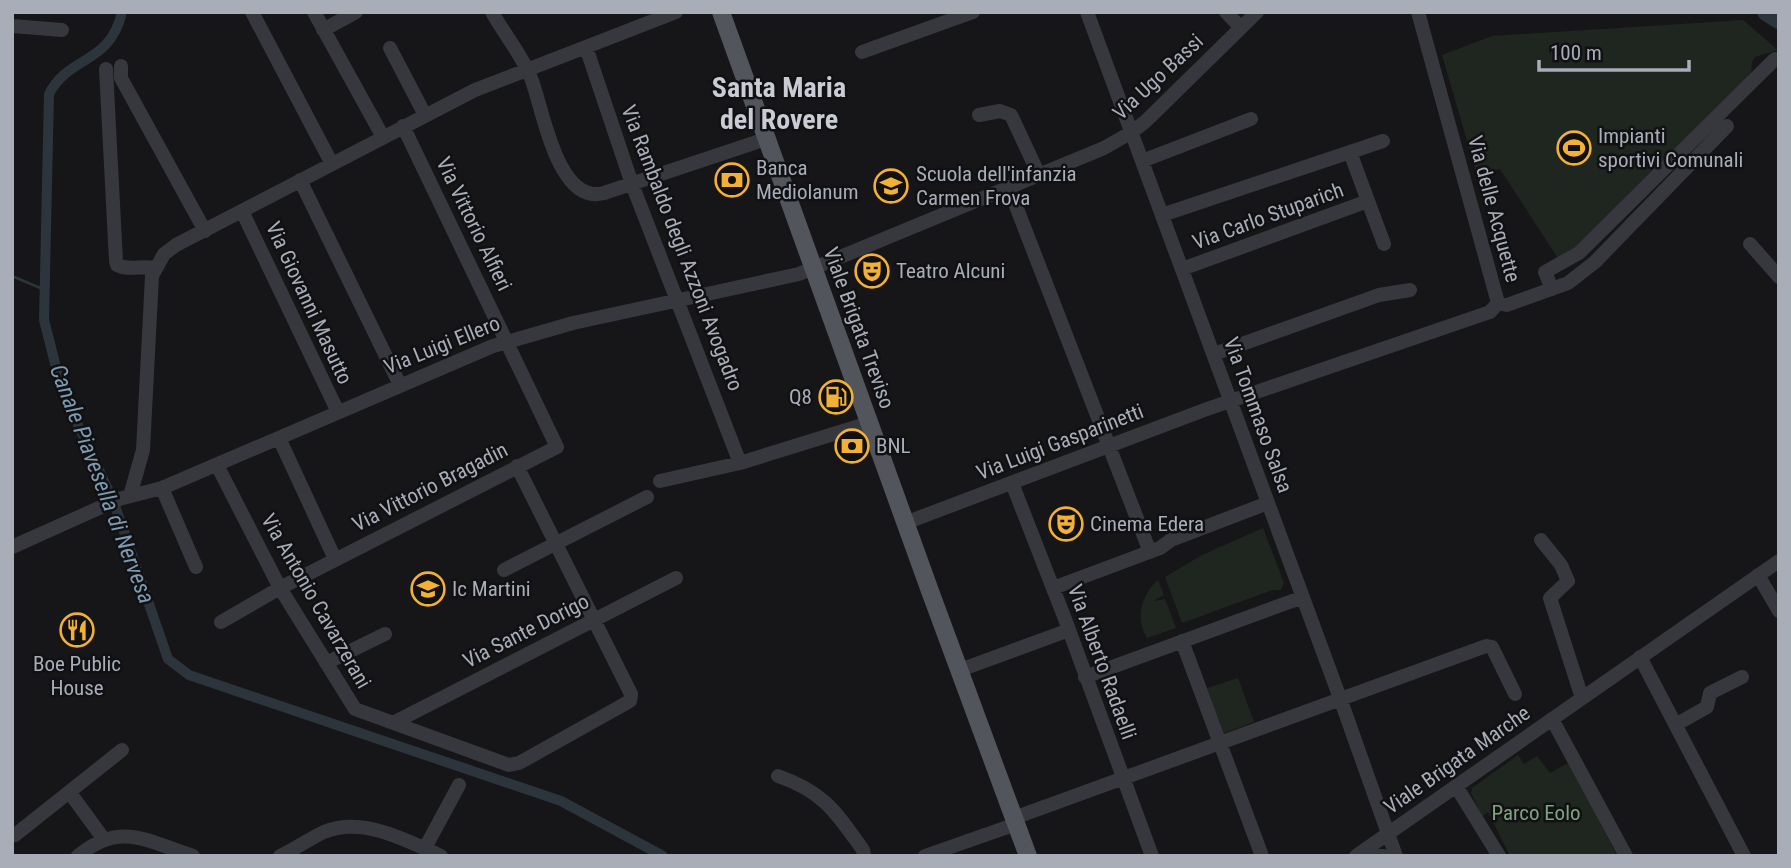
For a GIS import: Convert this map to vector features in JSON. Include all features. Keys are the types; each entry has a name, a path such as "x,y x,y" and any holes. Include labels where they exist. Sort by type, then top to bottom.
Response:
{"main road":[{"name":"Viale Brigata Treviso","path":"721,12 1028,856"}],"street":[{"path":"252,12 332,164"},
{"path":"314,12 383,137"},
{"path":"323,30 356,12"},
{"path":"492,12 527,70 554,153 570,181 584,191 596,195 766,139"},
{"path":"125,497 143,450 151,288 155,268 170,248 475,90 676,12"},
{"path":"862,52 973,12"},
{"name":"Via Tommaso Salsa","path":"1087,12 1396,856"},
{"path":"1226,12 1241,28"},
{"name":"Via Ugo Bassi","path":"813,270 1104,148 1132,132 1257,12"},
{"name":"Via delle Acquette","path":"1230,401 1490,312 1498,303 1418,12"},
{"path":"12,26 62,30"},
{"name":"Via Rambaldo degli Azzoni Avogadro","path":"586,47 632,184 740,463"},
{"path":"390,48 425,115"},
{"path":"1552,289 1545,272 1579,253 1775,59"},
{"path":"155,268 125,268 117,265 116,261 113,67 205,230"},
{"path":"979,115 1000,111 1011,115 1039,175"},
{"path":"1142,161 1251,119"},
{"path":"1498,303 1507,305 1568,283 1595,262 1727,126"},
{"name":"Via Vittorio Alfieri","path":"403,127 507,341"},
{"path":"1162,215 1383,141"},
{"name":"Via Carlo Stuparich","path":"1350,152 1384,244"},
{"path":"300,180 400,385"},
{"path":"1009,188 1111,445 1150,552"},
{"name":"Via Carlo Stuparich","path":"1182,270 1368,201"},
{"name":"Via Giovanni Masutto","path":"242,211 338,412"},
{"path":"1750,244 1779,277"},
{"name":"Via Luigi Ellero","path":"12,547 125,497 162,488 507,341 573,323 813,270"},
{"path":"1214,355 1379,295 1409,290"},
{"name":"Via Vittorio Bragadin","path":"220,622 335,559 557,447 507,341"},
{"name":"Via Luigi Gasparinetti","path":"905,523 1230,401"},
{"path":"660,481 740,463 869,423"},
{"path":"279,438 335,559"},
{"name":"Via Antonio Cavarzerani","path":"216,465 280,588 355,709 509,765 519,763 630,701 631,694 593,620"},
{"path":"517,466 593,620"},
{"name":"Via Alberto Radaelli","path":"1012,483 1152,856"},
{"path":"162,488 196,567"},
{"path":"504,570 647,497"},
{"path":"1053,589 1268,503"},
{"path":"1541,540 1560,565 1568,581 1550,598 1582,698"},
{"name":"Viale Brigata Marche","path":"1357,855 1779,561"},
{"path":"1758,575 1779,611"},
{"name":"Via Sante Dorigo","path":"395,722 676,578"},
{"path":"1086,677 1303,597"},
{"path":"960,670 1069,630"},
{"path":"327,663 385,634"},
{"path":"1182,641 1262,856"},
{"path":"925,856 1122,777 1489,645 1515,694"},
{"path":"1640,657 1744,856"},
{"path":"1676,724 1707,707 1710,693 1742,677"},
{"path":"1552,719 1626,856"},
{"path":"15,835 122,750"},
{"path":"778,776 797,782 827,802 863,850 864,856"},
{"path":"425,848 459,785"},
{"path":"1456,786 1499,856"},
{"path":"70,793 103,838"},
{"path":"280,856 326,831 338,828 371,829 441,856"},
{"path":"78,856 103,838 124,835 193,856"},
{"path":"1357,855 1371,853 1383,856"}],"green space":[{"name":"Impianti sportivi Comunali","path":"1743,20 1778,50 1755,57 1751,77 1564,260 1559,260 1500,169 1477,175 1442,55 1492,36"},
{"path":"1263,528 1284,583 1281,590 1273,590 1182,623 1165,577 1202,555"},
{"path":"1158,580 1164,595 1153,601 1165,599 1176,628 1147,638 1141,623 1142,608 1147,593"},
{"path":"1238,678 1254,722 1224,733 1207,688"},
{"name":"Parco Eolo","path":"1518,755 1524,764 1537,756 1550,773 1570,762 1617,856 1510,856 1488,812 1482,816 1471,793 1472,788"}],"waterway":[{"name":"Canale Piavesella di Nervesa","path":"122,12 108,42 67,72 49,94 44,320 62,391 113,500 168,659 189,675 561,801 663,856"},
{"path":"1766,12 1779,20"},
{"path":"12,276 45,290"}],"place":[{"name":"Impianti sportivi Comunali","path":"1574,148"},
{"name":"Banca Mediolanum","path":"732,180"},
{"name":"Scuola dell'infanzia Carmen Frova","path":"891,186"},
{"name":"Teatro Alcuni","path":"872,271"},
{"name":"Q8","path":"836,397"},
{"name":"BNL","path":"852,446"},
{"name":"Cinema Edera","path":"1066,524"},
{"name":"Ic Martini","path":"428,589"},
{"name":"Boe Public House","path":"77,630"}],"district":[{"name":"Santa Maria del Rovere","path":"779,103"}]}
